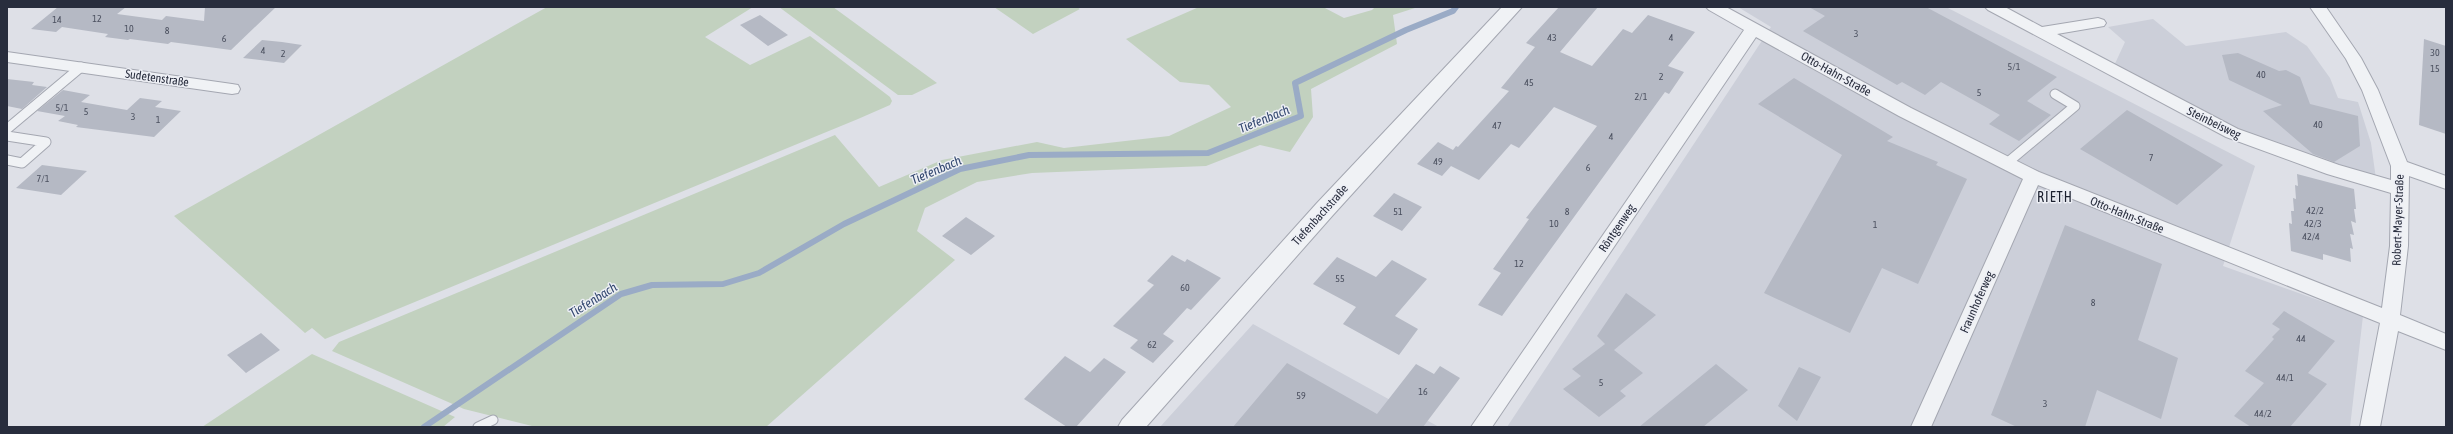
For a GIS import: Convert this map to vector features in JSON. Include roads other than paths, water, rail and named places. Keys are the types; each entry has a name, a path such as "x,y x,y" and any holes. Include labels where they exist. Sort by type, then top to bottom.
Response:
{"street":[{"name":"Tiefenbachstraße","path":"1131,427 1325,209 1513,7"},
{"name":"Otto-Hahn-Straße","path":"1714,7 1905,112 2034,176 2446,342"},
{"name":"Steinbeisweg","path":"1993,7 2232,133 2333,170 2399,189"},
{"name":"Robert-Mayer-Straße","path":"2318,7 2353,58 2370,90 2400,166 2399,246 2390,319 2370,427"},
{"path":"2039,32 2098,23"},
{"name":"Röntgenweg","path":"1481,427 1752,29"},
{"name":"Sudetenstraße","path":"7,57 232,89"},
{"path":"2400,166 2446,183"},
{"name":"Fraunhoferweg","path":"1921,427 2034,176"}],"lane":[{"path":"7,129 81,68"},
{"path":"2007,163 2075,106 2055,94"},
{"path":"7,136 46,142 22,163 7,160"},
{"path":"478,427 493,420"}],"waterway":[{"name":"Tiefenbach","path":"424,427 621,294 652,285 723,284 759,273 844,224 960,169 1029,155 1208,153 1301,116 1295,83 1406,30 1453,11 1456,7"}],"district":[{"name":"RIETH","path":"2055,197"}]}
